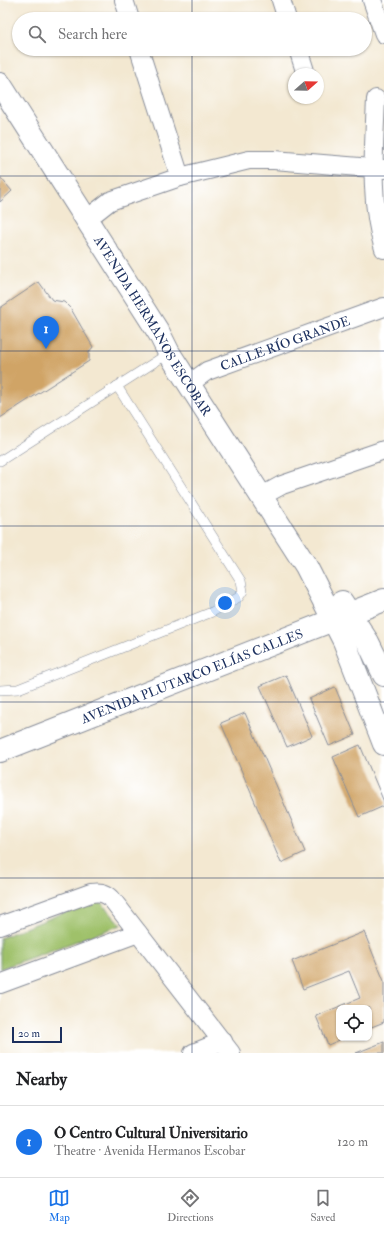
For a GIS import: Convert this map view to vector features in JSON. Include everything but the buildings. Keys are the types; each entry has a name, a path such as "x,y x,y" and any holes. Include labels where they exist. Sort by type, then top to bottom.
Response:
{"main road":[{"name":"AVENIDA HERMANOS ESCOBAR","path":"0,84 159,333 169,353 260,497 306,566 333,591 342,617 346,647 384,744"},
{"name":"AVENIDA PLUTARCO ELÍAS CALLES","path":"0,751 384,600"},
{"name":"AVENIDA HERMANOS ESCOBAR","path":"342,617 368,642 384,675"}],"street":[{"path":"124,0 128,12"},
{"path":"281,0 285,12"},
{"path":"372,0 384,34"},
{"path":"141,56 180,177"},
{"path":"300,56 304,68"},
{"path":"376,99 379,168 376,218 384,249"},
{"path":"87,219 110,201 180,177 249,160 274,160 379,168"},
{"name":"CALLE RÍO GRANDE","path":"190,384 207,371 384,307"},
{"path":"260,497 282,485 384,450"},
{"path":"0,926 90,893 99,892 111,898 227,1047 192,1053"},
{"path":"0,984 138,933"}],"lane":[{"path":"0,461 169,353"},
{"path":"0,690 18,689 212,612 239,598 243,590 241,580 117,386"}],"green space":[{"path":"98,899 121,925 0,969 0,938"}],"place":[{"name":"O Centro Cultural Universitario","path":"46,349"}]}
